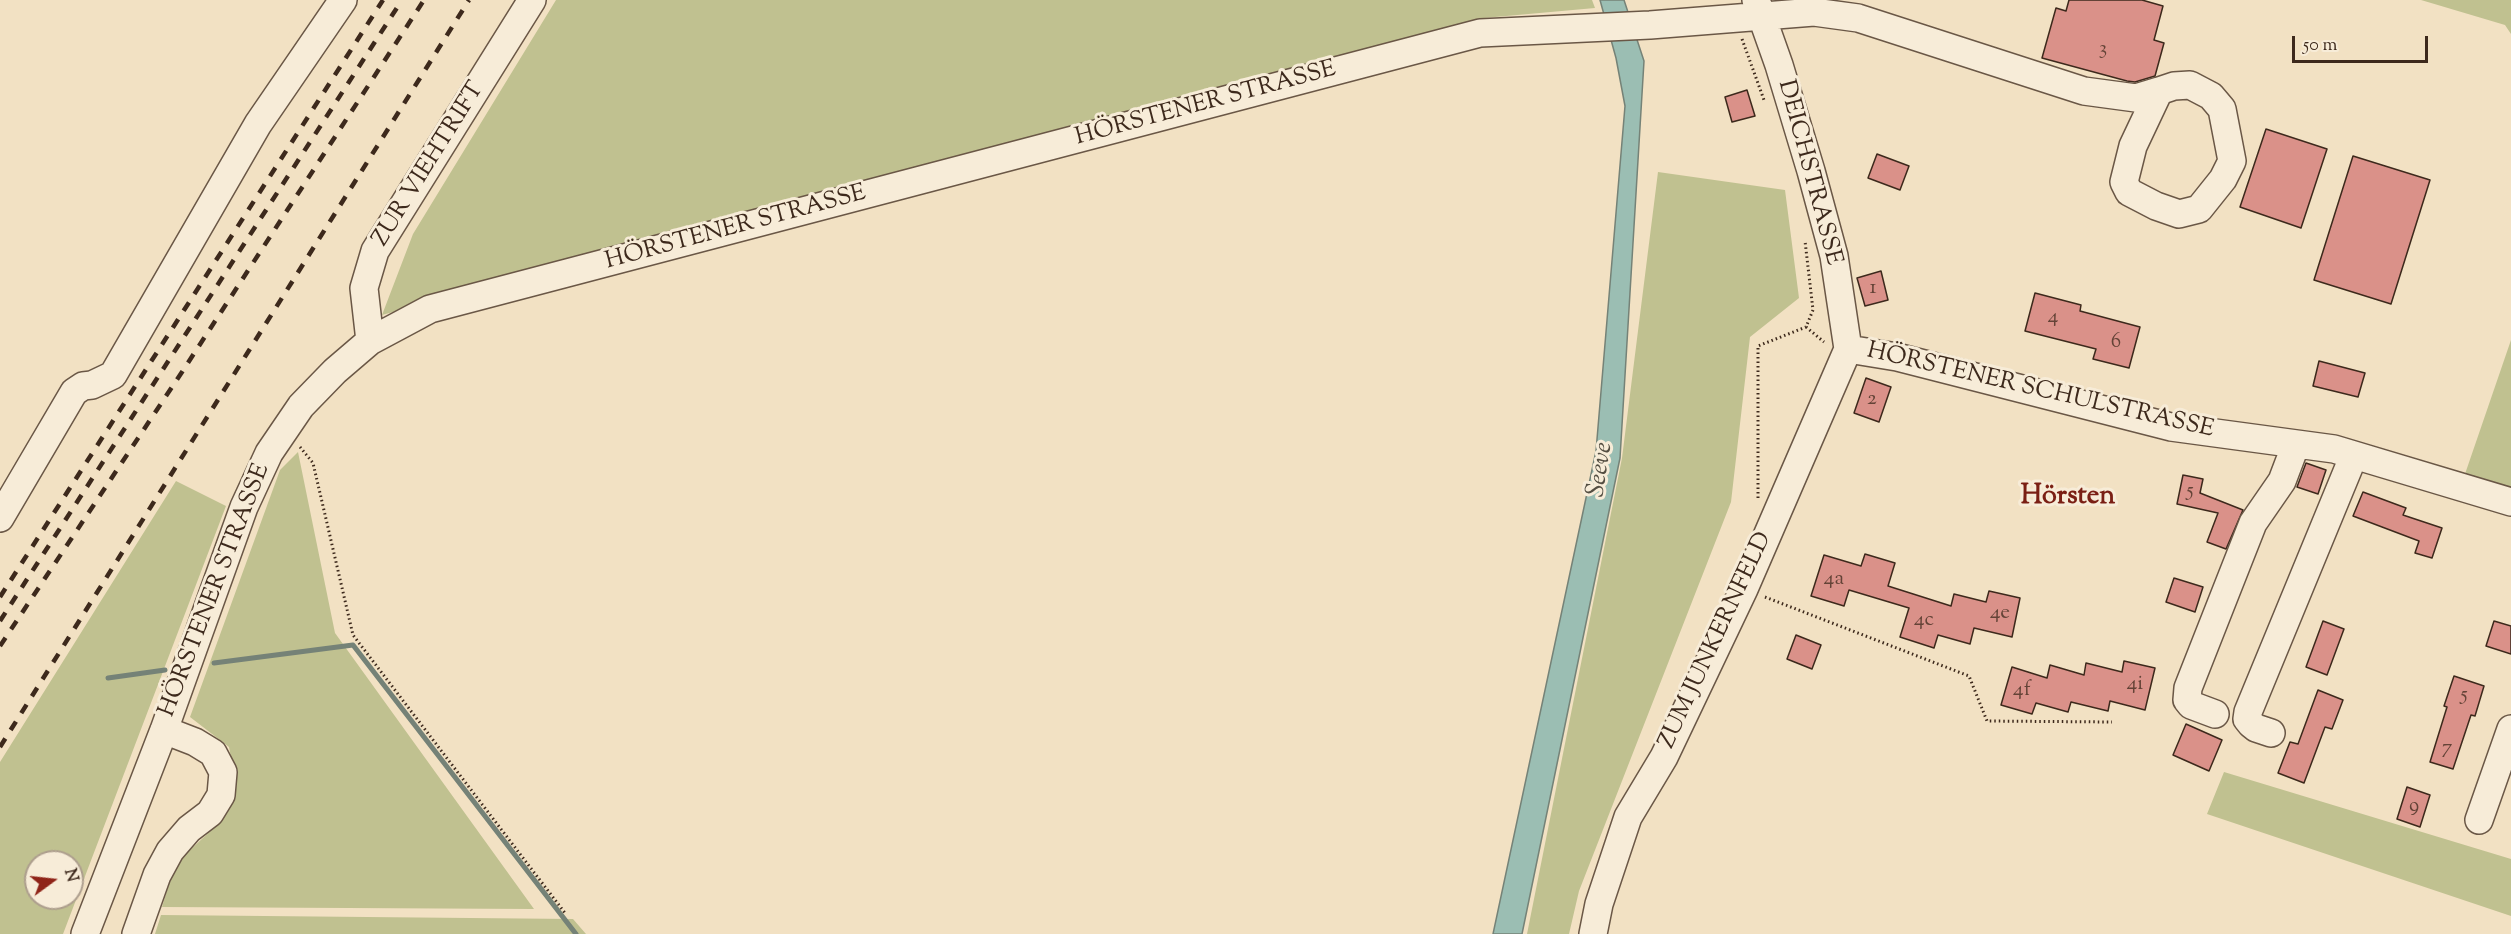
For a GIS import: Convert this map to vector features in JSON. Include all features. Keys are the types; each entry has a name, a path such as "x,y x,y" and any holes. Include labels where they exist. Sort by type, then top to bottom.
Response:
{"street":[{"path":"0,518 74,392 83,386 92,386 113,375 258,124 343,0"},
{"name":"ZUR VIEHTRIFT","path":"370,341 364,288 375,251 532,0"},
{"name":"HÖRSTENER STRASSE","path":"85,934 164,730 243,507 269,453 308,399 335,371 370,341 430,309 1480,33 1650,25 1759,8 1814,12 1858,18 2084,91 2136,98 2159,91"},
{"name":"DEICHSTRASSE","path":"1759,8 1808,161 1834,255 1848,349"},
{"path":"2190,85 2211,96 2222,109 2232,161 2223,179 2199,209 2179,214 2129,192 2124,182 2133,146 2159,91 2190,85"},
{"name":"HÖRSTENER SCHULSTRASSE","path":"1848,349 1897,357 2171,427 2334,449 2511,502"},
{"name":"ZUM JUNKERNFELD","path":"1593,934 1599,904 1628,817 1664,757 1744,589 1848,349"},
{"path":"2215,714 2191,705 2187,700 2188,688 2253,523 2282,481 2296,444"},
{"path":"2271,733 2251,724 2247,719 2248,712 2354,455"},
{"path":"2480,820 2511,729"},
{"path":"136,934 157,875 170,851 189,829 210,813 221,795 223,772 213,753 195,742 164,730"}],"path":[{"path":"1741,35 1766,106"},
{"path":"1758,504 1758,346 1806,327 1813,310 1805,239"},
{"path":"285,430 313,463 353,635 565,913"},
{"path":"1744,589 1969,676 1987,721 2112,722"}],"green space":[{"path":"556,0 1592,0 1595,8 1484,18 382,315 413,234"},
{"path":"2421,0 2511,0 2511,34 2505,25"},
{"path":"1658,172 1785,190 1799,298 1750,337 1731,502 1579,891 1569,934 1527,934 1622,458"},
{"path":"2511,340 2511,489 2465,474"},
{"path":"298,452 335,633 534,909 162,907 175,864 218,824 236,784 229,747 190,717 280,470"},
{"path":"176,481 226,506 84,879 84,850 24,850 24,910 72,910 63,934 0,934 0,762"},
{"path":"2224,772 2511,859 2511,916 2207,814"},
{"path":"161,915 573,919 586,934 155,934"}],"water":[{"name":"Seeve","path":"1600,0 1624,0 1644,61 1620,458 1522,934 1493,934 1596,451 1625,106 1616,58"}],"building":[{"path":"2069,0 2142,0 2163,6 2154,40 2164,43 2155,76 2135,82 2127,81 2042,58 2056,8 2066,11"},
{"path":"1747,90 1755,116 1732,122 1725,97"},
{"path":"2266,129 2327,149 2301,228 2240,207"},
{"path":"1877,154 1909,166 1900,190 1868,178"},
{"path":"2353,156 2430,180 2391,304 2314,280"},
{"path":"1881,271 1888,300 1865,306 1857,278"},
{"path":"2035,293 2081,305 2080,311 2140,327 2129,368 2093,359 2096,349 2025,331"},
{"path":"2319,361 2365,373 2358,397 2313,386"},
{"path":"1866,378 1891,387 1879,422 1854,413"},
{"path":"2306,463 2326,470 2318,494 2297,487"},
{"path":"2183,475 2203,479 2200,493 2243,510 2226,549 2207,542 2218,513 2177,504"},
{"path":"2363,492 2406,508 2403,515 2442,528 2432,558 2415,553 2419,541 2353,516"},
{"path":"1865,554 1895,563 1888,586 1951,606 1954,594 1986,602 1989,591 2020,598 2012,637 1974,628 1970,644 1938,635 1934,648 1900,637 1909,608 1849,590 1844,606 1811,596 1824,555 1861,566"},
{"path":"2174,578 2203,587 2195,612 2166,602"},
{"path":"2323,621 2344,629 2327,675 2306,667"},
{"path":"2494,621 2511,626 2511,654 2486,646"},
{"path":"1796,635 1821,645 1812,669 1787,659"},
{"path":"2124,661 2155,668 2145,710 2110,701 2108,711 2071,702 2068,712 2036,703 2032,714 2001,705 2012,667 2047,678 2050,665 2084,675 2086,663 2122,672"},
{"path":"2454,676 2484,686 2475,716 2471,715 2453,769 2430,762"},
{"path":"2318,690 2343,700 2332,729 2325,727 2304,783 2278,773 2290,742 2298,744"},
{"path":"2186,724 2222,740 2209,771 2173,755"},
{"path":"2407,787 2430,795 2420,827 2397,819"}],"waterway":[{"path":"214,663 353,645 576,934"},
{"path":"108,678 165,670"}],"railway":[{"path":"0,597 383,0"},
{"path":"0,621 402,0"},
{"path":"0,646 182,372 424,0"},
{"path":"0,747 469,0"}],"district":[{"name":"Hörsten","path":"2068,498"}]}
